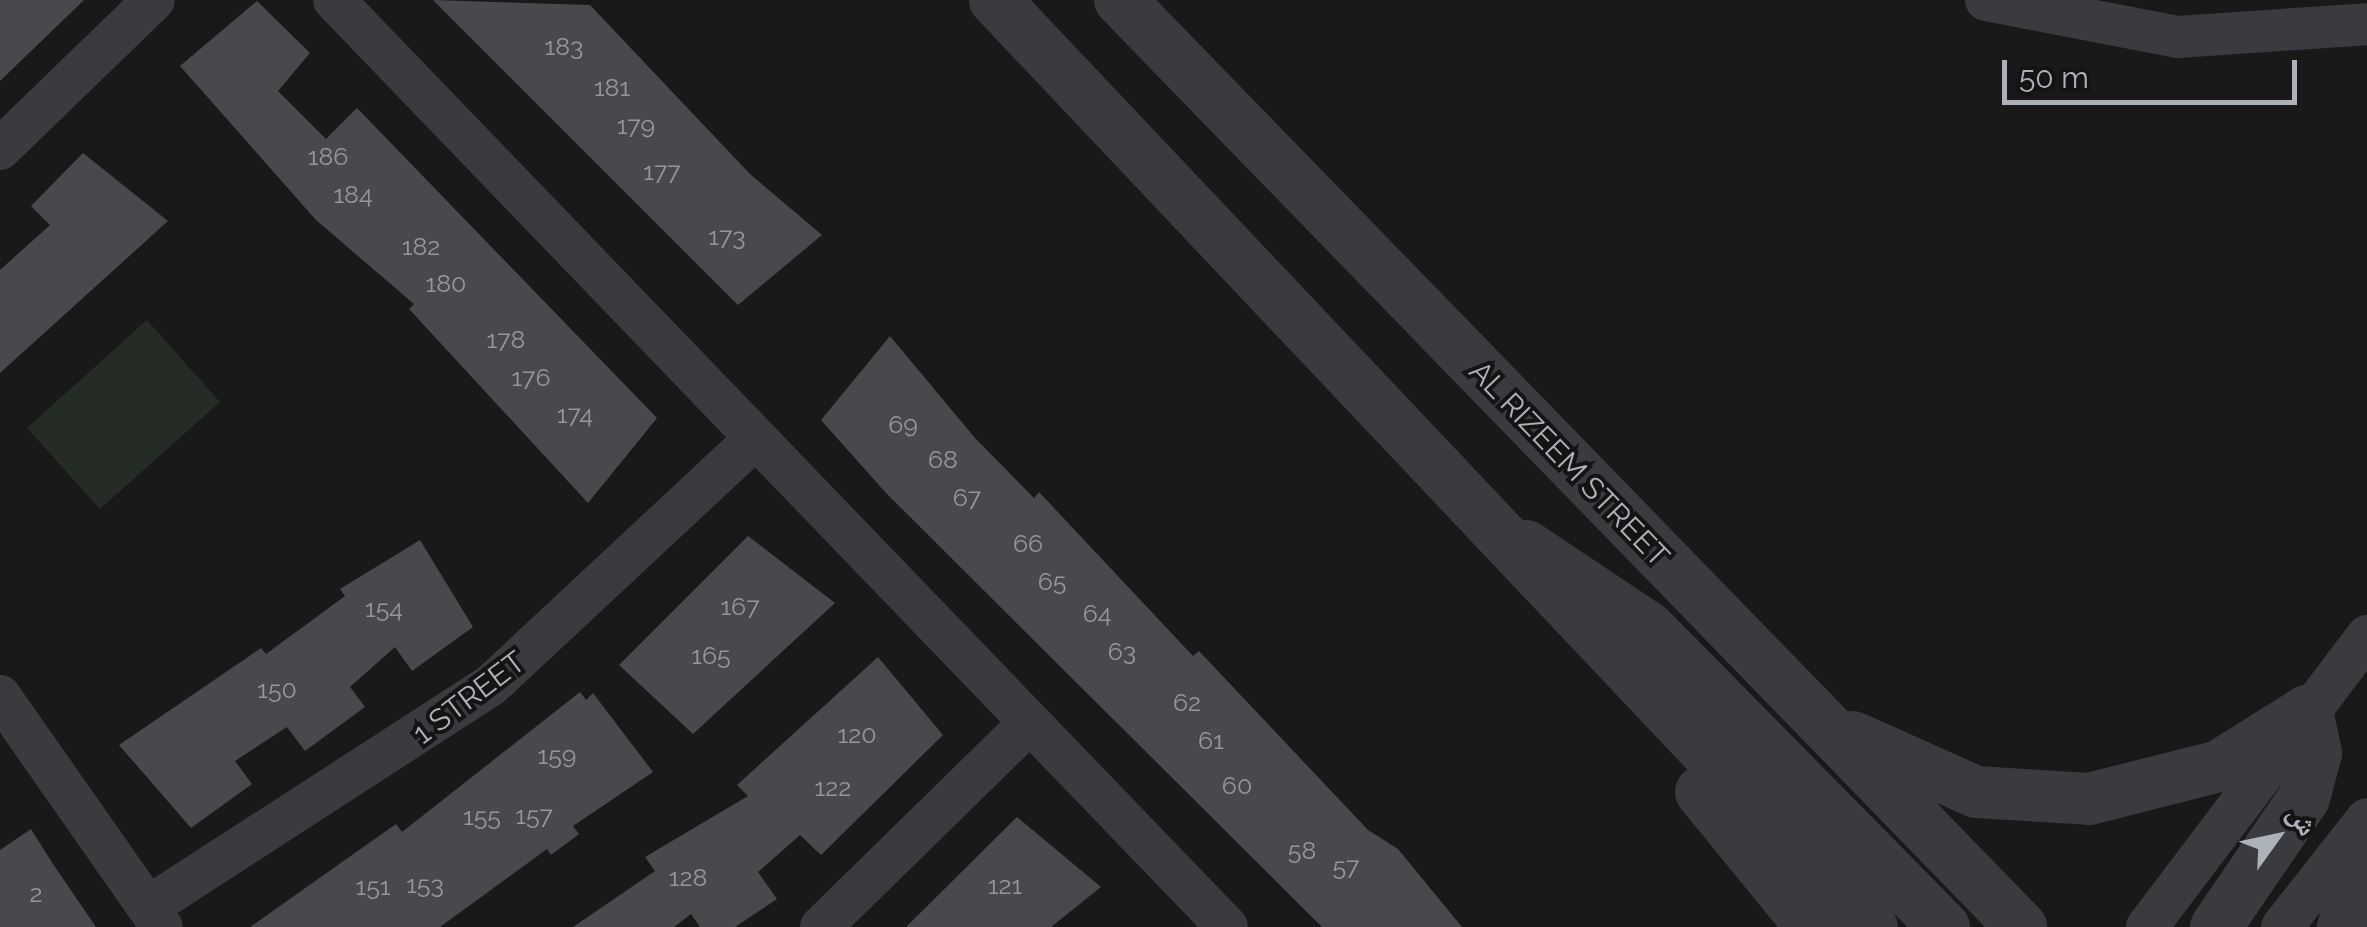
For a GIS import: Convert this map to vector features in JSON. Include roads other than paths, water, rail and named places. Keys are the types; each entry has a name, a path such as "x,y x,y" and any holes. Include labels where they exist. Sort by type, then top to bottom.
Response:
{"street":[{"path":"0,149 154,0"},
{"path":"334,0 1025,727 1227,927"},
{"path":"995,0 1492,532 1872,927"},
{"name":"AL RIZEEM STREET","path":"1120,0 2020,927"},
{"path":"1986,0 2178,37 2367,24"},
{"name":"1 STREET","path":"3,707 155,917 490,686 753,441"},
{"path":"1492,532 1588,580 1649,628 1944,927"},
{"path":"2147,927 2367,636"},
{"path":"1813,716 1938,781 2044,800 2177,782 2307,711"},
{"path":"2216,927 2304,798 2316,754 2307,711"},
{"path":"821,927 1025,727"},
{"path":"1692,742 1702,795 1811,927"},
{"path":"2282,927 2367,819"},
{"path":"2342,927 2367,839"}]}
